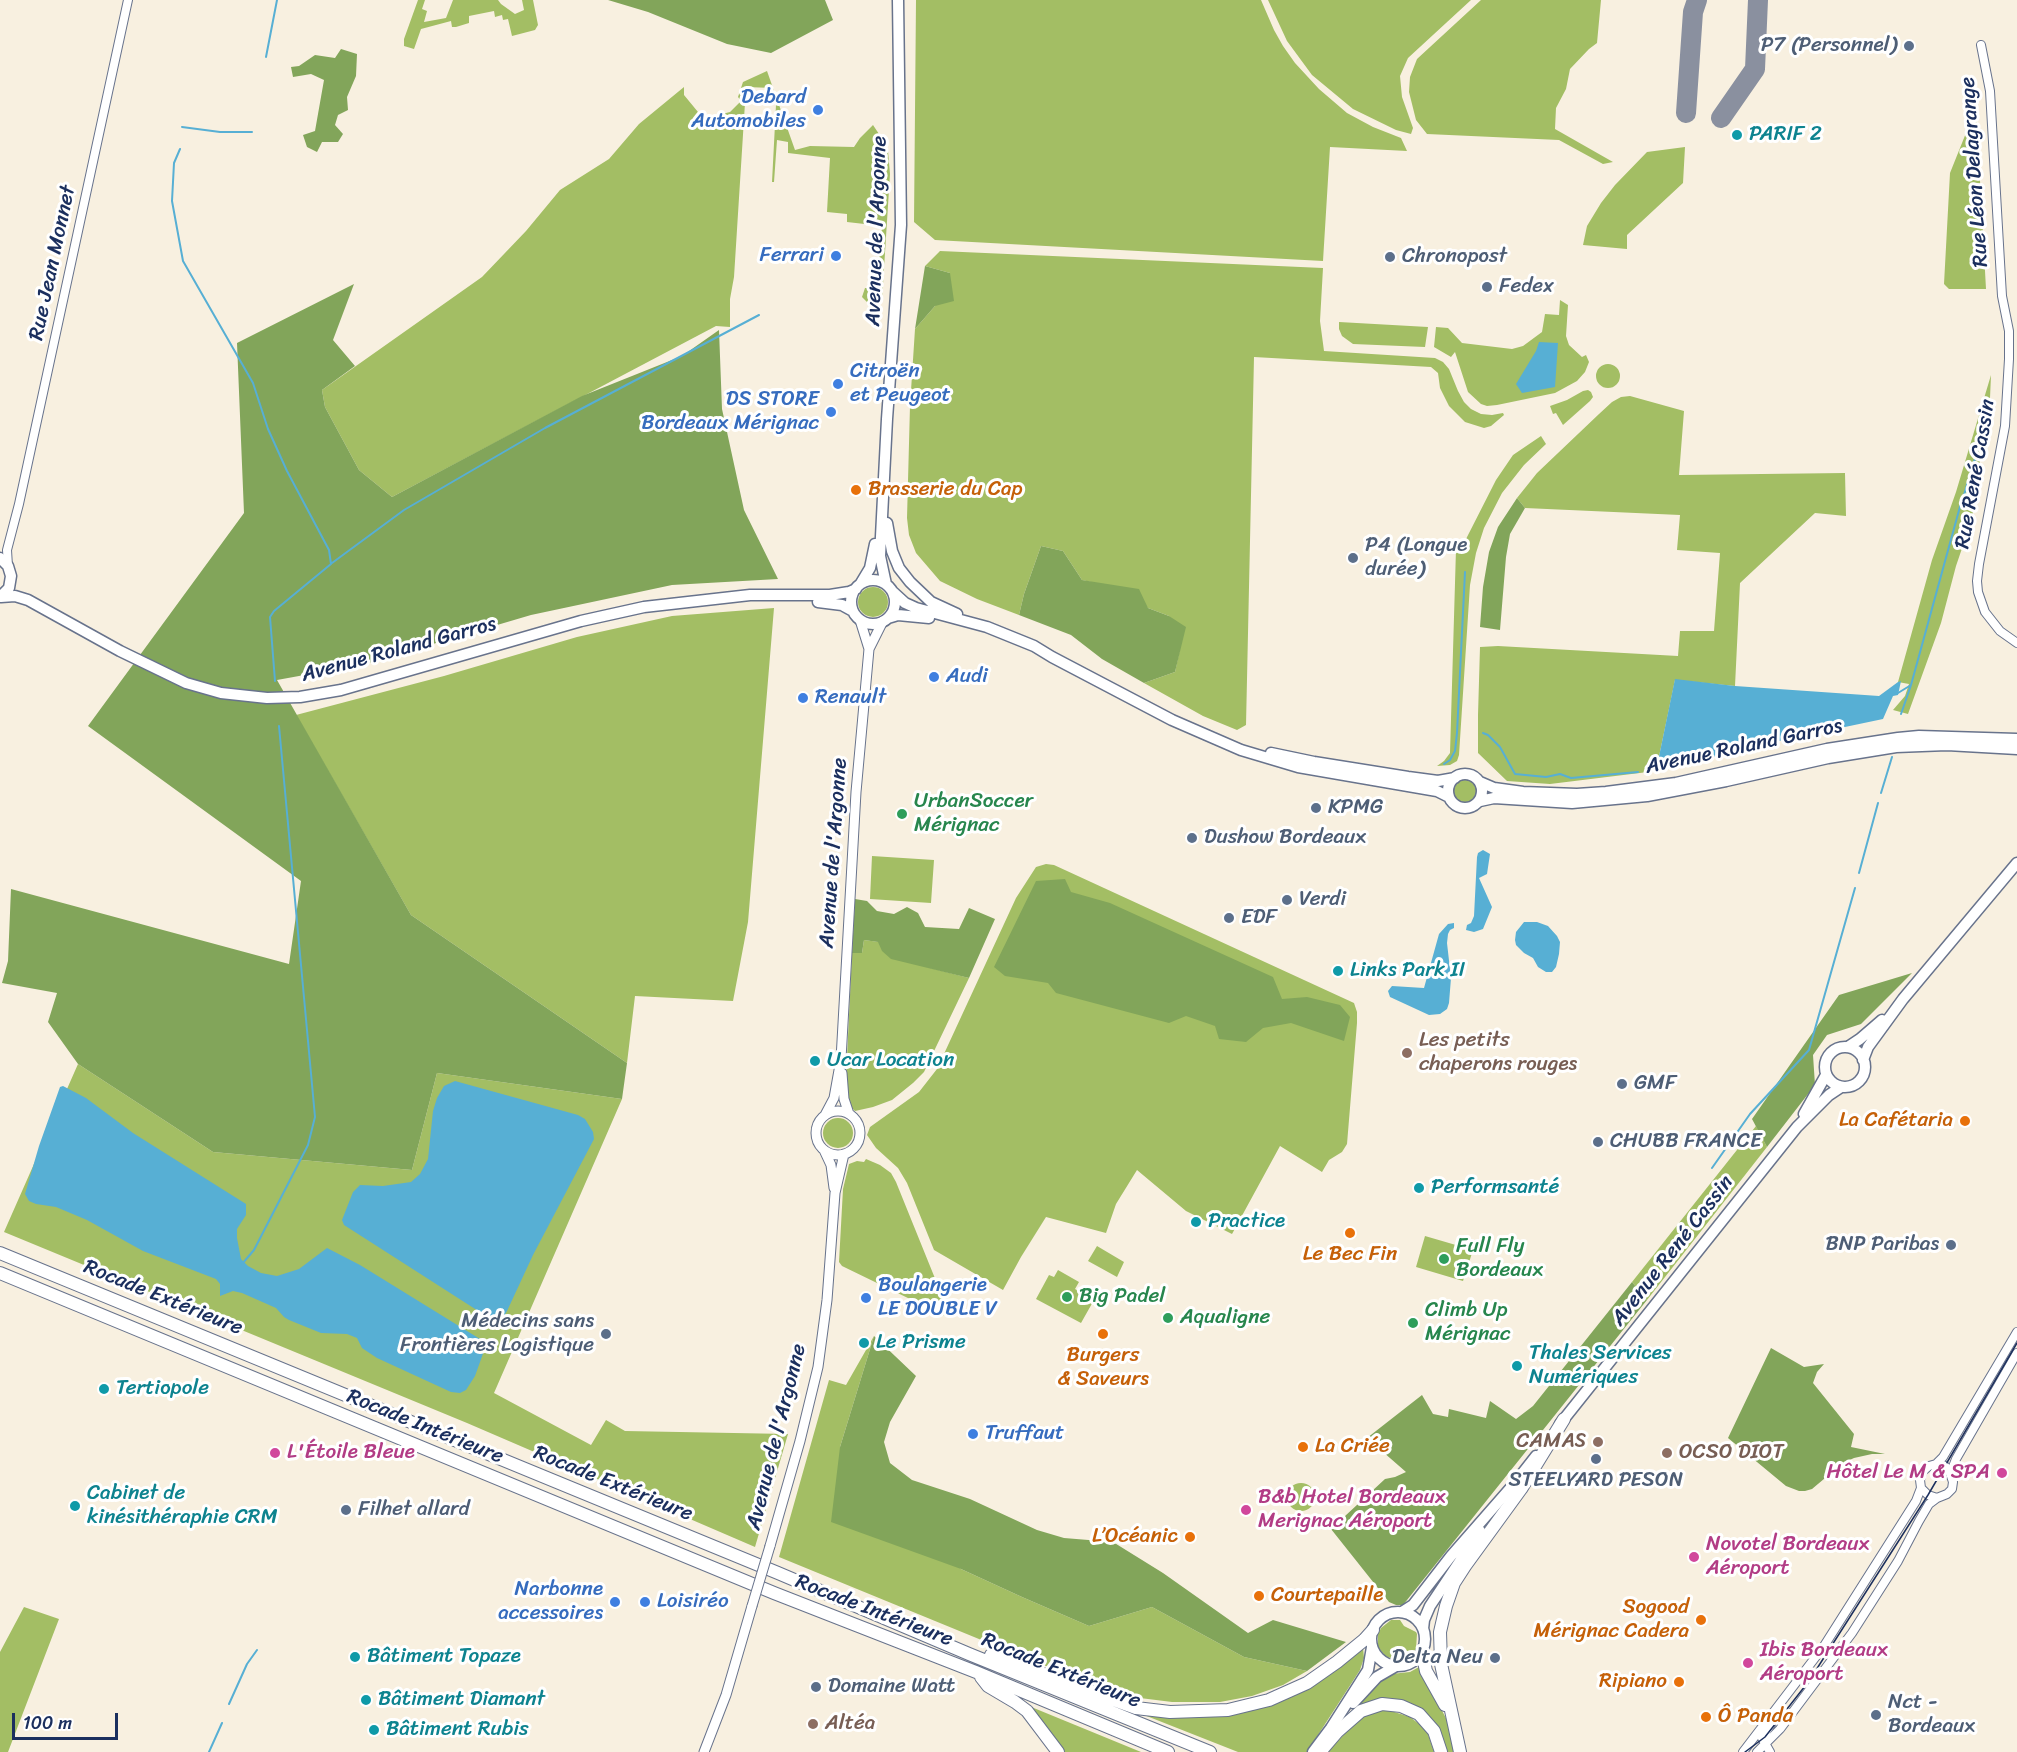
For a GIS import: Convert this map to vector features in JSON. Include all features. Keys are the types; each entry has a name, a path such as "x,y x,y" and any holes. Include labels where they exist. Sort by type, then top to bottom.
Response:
{"highway":[{"name":"Rocade Extérieure","path":"0,1253 1210,1752"},
{"name":"Rocade Intérieure","path":"0,1273 774,1593 976,1672 1168,1752"},
{"path":"1460,1752 1443,1678 1439,1649 1442,1619 1450,1593 1465,1566 1521,1489 1564,1419"},
{"path":"969,1654 992,1655 1136,1708 1170,1712 1199,1712 1228,1710 1269,1700 1289,1692 1330,1667 1373,1630"},
{"path":"1422,1652 1426,1671 1456,1731"},
{"path":"976,1672 988,1686 1027,1711 1058,1752"},
{"path":"1320,1752 1360,1711 1382,1704 1401,1706 1419,1714 1434,1731 1441,1752"}],"main road":[{"name":"Avenue de l'Argonne","path":"889,588 880,556 901,225 898,0"},
{"name":"Avenue de l'Argonne","path":"859,586 870,568 873,555 885,463"},
{"path":"884,482 890,544 899,568 909,582 932,602 949,611 1006,630 1052,657 1172,720 1233,745 1260,756 1298,767 1437,791 1449,797 1454,805 1461,808 1474,807 1480,801 1483,791 1480,782 1470,774 1438,781 1370,772 1233,745"},
{"path":"0,597 9,588 6,567"},
{"name":"Avenue Roland Garros","path":"6,567 19,590 28,600"},
{"path":"868,650 851,599 859,586 875,580 889,588 905,603 916,608 987,627 1034,646"},
{"name":"Avenue Roland Garros","path":"0,597 15,596 28,600 120,651 186,683 221,693 267,698 300,697 341,690 614,613 665,603 770,594 830,595 849,592 859,586"},
{"path":"868,650 895,606 889,588"},
{"name":"Avenue Roland Garros","path":"725,597 828,602 842,605 857,615"},
{"path":"857,615 871,624 903,615 950,622 997,636 1052,657"},
{"name":"Avenue de l'Argonne","path":"825,1115 834,1098 841,1059 856,792 868,650"},
{"name":"Avenue Roland Garros","path":"1480,782 1494,788 1523,792 1577,794 1606,792 1676,783 1827,749 1898,738 1919,736 2017,739"},
{"name":"Avenue Roland Garros","path":"1480,801 1494,798 1572,803 1647,796 1726,782 1828,758 1896,747 1947,745 2017,749"},
{"path":"1449,797 1449,787 1455,778"},
{"path":"1863,1060 1868,1047 1904,999 2017,863"},
{"path":"1848,1047 1860,1054 1865,1069 1862,1078 1854,1085 1841,1087 1835,1085 1826,1075 1825,1064 1829,1054 1860,1040 1904,999"},
{"name":"Avenue de l'Argonne","path":"841,1059 844,1098 849,1114"},
{"name":"Avenue René Cassin","path":"1797,1127 1826,1075"},
{"name":"Avenue René Cassin","path":"1424,1629 1426,1614 1436,1596 1514,1484 1564,1419 1797,1127 1829,1095 1841,1087"},
{"path":"837,1111 849,1114 856,1121 860,1136 855,1146 844,1154 837,1155 824,1150 816,1132 820,1120 825,1115 837,1111"},
{"name":"Avenue de l'Argonne","path":"824,1150 831,1165 835,1193"},
{"name":"Avenue de l'Argonne","path":"704,1752 726,1695 800,1441 818,1367 827,1300 835,1193 844,1154"},
{"name":"Avenue René Cassin","path":"1402,1612 1413,1605 1450,1556 1514,1484"},
{"path":"1313,1752 1368,1670 1373,1630 1381,1619 1387,1614 1402,1612 1419,1621 1424,1629 1425,1637 1422,1652 1411,1663 1396,1666 1377,1677 1331,1728"},
{"path":"1372,1647 1381,1660 1396,1666"}],"street":[{"name":"Rue Jean Monnet","path":"6,567 7,550 20,504 128,0"},
{"name":"Rue Léon Delagrange","path":"1981,45 1990,91 2002,296"},
{"name":"Rue René Cassin","path":"2002,296 2009,331 2007,410 1977,581 1985,612 2000,631 2017,643"},
{"name":"Rue Jean Monnet","path":"0,546 12,532"},
{"path":"1936,1464 1952,1442 2017,1332"},
{"path":"1951,1472 1956,1459 2017,1353"},
{"path":"1757,1752 1768,1748 1852,1633 1898,1560 1929,1504 1952,1489 1951,1472 1945,1466 1936,1464 1929,1466 1923,1472 1920,1480 1922,1488 1928,1495 1936,1498"},
{"path":"1743,1752 1824,1646 1922,1488"},
{"path":"1768,1748 1762,1740 1763,1735 1802,1683 1803,1674"}],"green space":[{"path":"418,0 425,0 422,9 427,11 424,22 446,18 453,0 498,0 515,14 524,10 522,0 533,0 538,25 535,30 512,36 508,19 503,20 502,15 495,17 494,11 469,16 469,23 456,27 452,27 451,21 421,29 414,49 404,46 404,39"},
{"path":"608,0 825,0 833,20 771,53 727,44 648,12"},
{"path":"916,0 1261,0 1283,46 1319,89 1347,113 1401,138 1407,151 1330,147 1323,261 935,240 914,222"},
{"path":"1268,0 1471,0 1408,58 1400,76 1402,97 1413,128 1411,134 1396,130 1353,109 1312,75 1287,41"},
{"path":"1481,0 1601,0 1597,43 1570,69 1566,89 1556,108 1555,129 1613,162 1603,164 1559,140 1427,134 1416,120 1409,92 1410,77 1417,59"},
{"path":"341,49 357,54 356,76 347,97 348,110 338,115 335,125 343,134 338,142 322,142 317,152 307,147 303,135 315,131 324,80 311,74 293,77 291,67 299,66 315,55 335,58"},
{"path":"767,71 795,150 810,146 854,147 873,125 885,143 890,174 882,300 867,302 862,297 865,288 877,285 882,226 847,222 847,214 827,212 830,158 788,153 788,142 777,140 774,182 772,182 776,105 773,88 746,87 734,277 730,299 730,327 716,326 392,497 359,470 325,407 322,390 482,277 526,231 560,190 609,159 639,124 684,87 684,95 698,112 718,115 730,112 741,101 738,97 743,82"},
{"path":"1976,108 1986,289 1949,289 1944,284 1950,173"},
{"path":"1685,147 1683,183 1627,235 1627,249 1583,245 1587,226 1601,203 1647,152"},
{"path":"940,251 1323,268 1320,321 1324,351 1435,358 1449,369 1464,402 1471,409 1481,414 1503,413 1504,415 1491,426 1484,428 1465,422 1449,406 1440,388 1438,373 1431,367 1254,357 1246,725 1237,730 1203,716 1144,683 1175,672 1180,649 1169,616 1148,608 1109,586 1082,580 1063,551 1041,546 1019,615 977,599 940,581 916,553 909,535 907,518 915,329 935,306 950,273 925,266"},
{"path":"925,266 950,273 954,301 935,306 915,329"},
{"path":"354,284 333,340 355,366 322,390 325,407 359,470 392,497 582,396 682,356 719,330 722,409 744,510 778,579 672,585 531,615 365,664 277,680 411,915 627,1063 622,1099 437,1073 412,1170 213,1152 78,1064 48,1022 57,993 2,983 8,961 11,889 289,964 301,881 88,726 244,513 237,343"},
{"path":"1560,300 1568,305 1566,336 1569,345 1582,357 1586,355 1589,362 1585,372 1577,381 1555,393 1497,405 1481,404 1468,392 1455,352 1451,357 1434,347 1436,327 1448,328 1462,343 1512,349 1523,346 1542,332 1545,314 1559,315"},
{"path":"1339,322 1428,327 1425,347 1353,344 1342,336"},
{"path":"1608,364 1617,367 1620,376 1617,385 1608,388 1599,385 1596,376 1599,367"},
{"path":"1991,375 1989,421 1972,497 1973,516 1956,566 1941,623 1908,714 1893,710 1905,696 1909,684 1898,682 1932,560 1956,492"},
{"path":"1588,390 1593,397 1563,425 1556,413 1553,414 1550,406"},
{"path":"1630,396 1684,411 1679,475 1845,473 1846,516 1815,513 1740,583 1735,686 1675,680 1656,771 1550,784 1507,781 1478,753 1480,647 1498,646 1678,656 1680,631 1714,631 1720,553 1677,550 1680,515 1525,508 1517,498 1537,473 1612,402 1621,397"},
{"path":"1541,436 1546,444 1524,465 1502,493 1484,528 1476,553 1470,585 1459,755 1457,761 1450,765 1437,766 1450,753 1456,549 1465,541 1496,480 1513,455"},
{"path":"1517,498 1525,508 1510,534 1500,630 1480,627 1489,552 1498,527"},
{"path":"1041,546 1063,551 1082,580 1139,589 1148,608 1169,616 1186,627 1175,672 1144,683 1102,659 1071,635 1019,615"},
{"path":"873,587 883,592 888,602 883,612 873,617 863,612 858,602 863,592"},
{"path":"774,608 748,922 733,1001 635,996 627,1063 411,915 296,715 444,676 577,637 672,616"},
{"path":"1465,780 1473,783 1476,791 1473,799 1465,802 1457,799 1454,791 1457,783"},
{"path":"872,856 934,860 931,903 870,899"},
{"path":"1046,864 1054,865 1354,1003 1357,1023 1347,1144 1342,1152 1329,1160 1322,1172 1280,1146 1232,1234 1186,1211 1137,1170 1116,1204 1106,1233 1046,1217 1003,1290 934,1250 907,1183 898,1168 876,1148 867,1135 870,1127 919,1092 937,1069 1016,898 1036,867"},
{"path":"1065,879 1071,892 1110,903 1273,977 1282,999 1307,997 1340,1005 1350,1017 1344,1041 1291,1023 1263,1028 1246,1042 1219,1039 1215,1026 1186,1016 1169,1023 1056,993 1048,983 1005,976 994,967 1036,881"},
{"path":"855,899 867,901 877,911 894,914 907,907 918,913 925,927 959,929 969,908 995,919 969,978 891,959 882,951 878,942 864,940 862,953 852,953"},
{"path":"864,940 879,942 927,967 969,978 924,1072 892,1100 855,1111 849,1105 846,1078 852,953 862,953"},
{"path":"1912,973 1861,1024 1827,1035 1813,1055 1815,1085 1767,1147 1752,1119 1839,995"},
{"path":"78,1064 213,1152 412,1170 437,1073 622,1099 494,1393 591,1445 606,1420 625,1431 788,1434 755,1547 467,1423 4,1232"},
{"path":"838,1118 844,1119 852,1127 852,1139 844,1147 838,1148 832,1147 824,1139 823,1133 824,1127 832,1119"},
{"path":"1756,1126 1767,1147 1647,1300 1632,1282"},
{"path":"866,1159 891,1173 896,1182 949,1313 947,1317 842,1266 839,1262 843,1189 849,1164 857,1161 864,1162"},
{"name":"Full Fly Bordeaux","path":"1425,1236 1473,1250 1463,1281 1416,1267"},
{"path":"1097,1246 1124,1262 1117,1277 1088,1261"},
{"path":"1058,1270 1079,1282 1075,1289 1094,1300 1081,1323 1036,1299 1049,1275 1054,1277"},
{"path":"1632,1282 1647,1300 1403,1605 1389,1602 1331,1529 1385,1479 1406,1472 1367,1438 1422,1395 1433,1414 1448,1417 1449,1409 1486,1418 1490,1401 1516,1419 1533,1406"},
{"path":"874,1336 840,1447 961,1569 1089,1626 1152,1607 1244,1657 1307,1671 1283,1685 1252,1696 1220,1702 1172,1702 1132,1697 1035,1662 779,1557 829,1380 846,1385"},
{"path":"874,1336 916,1376 890,1422 884,1442 890,1463 912,1480 970,1499 1037,1530 1064,1538 1113,1542 1163,1573 1248,1633 1273,1620 1346,1642 1307,1671 1244,1657 1152,1607 1089,1626 961,1569 831,1522 840,1447"},
{"path":"1771,1348 1804,1367 1824,1364 1817,1372 1813,1383 1854,1434 1851,1447 1885,1454 1854,1458 1843,1463 1812,1489 1799,1491 1786,1486 1728,1438"},
{"path":"1301,1483 1311,1487 1315,1497 1311,1507 1301,1511 1291,1507 1287,1497 1291,1487"},
{"path":"24,1607 59,1619 8,1752 0,1752 0,1652"},
{"path":"1391,1620 1400,1620 1404,1626 1417,1634 1416,1649 1408,1657 1396,1660 1385,1656 1378,1647 1378,1634 1381,1628"},
{"path":"1363,1647 1364,1658 1360,1670 1307,1752 1238,1752 1139,1713 1277,1702 1308,1689"},
{"path":"1419,1667 1448,1722 1455,1752 1445,1752 1406,1702 1387,1698 1358,1706 1385,1677 1410,1672"},
{"path":"1024,1704 1141,1752 1062,1752"},
{"path":"1388,1710 1410,1717 1423,1727 1434,1752 1327,1752 1359,1719 1375,1712"}],"water":[{"path":"1539,342 1558,343 1555,387 1522,393 1516,384"},
{"path":"1675,679 1735,686 1879,696 1901,681 1898,695 1893,696 1883,719 1783,740 1656,771"},
{"path":"1483,850 1490,854 1487,874 1479,878 1492,907 1483,929 1474,932 1466,930 1474,916 1477,857 1478,853"},
{"path":"1524,922 1537,922 1548,926 1557,936 1560,942 1559,954 1556,967 1552,972 1546,972 1538,967 1533,958 1516,945 1516,932"},
{"path":"1454,923 1454,928 1448,934 1447,943 1451,978 1447,1009 1440,1014 1429,1015 1390,997 1388,991 1392,986 1424,988 1439,934 1448,924"},
{"path":"455,1081 578,1115 585,1119 593,1132 594,1139 533,1255 507,1311 497,1323 344,1225 342,1220 353,1192 360,1185 383,1186 411,1182 420,1174 428,1159 433,1111 437,1098 444,1086"},
{"path":"63,1086 86,1098 133,1133 246,1204 246,1215 237,1229 237,1238 241,1259 248,1266 261,1273 277,1276 299,1269 327,1248 360,1265 480,1339 485,1344 485,1348 475,1376 466,1390 460,1393 451,1392 377,1358 362,1348 357,1338 347,1334 321,1333 289,1320 276,1308 242,1293 233,1291 220,1296 220,1284 216,1279 143,1251 87,1220 56,1207 29,1201 25,1194 39,1146 60,1087"}],"waterway":[{"path":"266,57 277,0"},
{"path":"182,127 220,132 252,132"},
{"path":"180,149 174,163 172,201 183,261 253,383 268,429 287,471 329,550 331,564 274,611 270,617 275,681"},
{"path":"332,563 404,510 545,428 759,315"},
{"path":"1963,498 1985,426"},
{"path":"1901,714 1961,503"},
{"path":"1444,764 1450,760 1455,751 1457,733 1465,572"},
{"path":"1898,693 1911,685"},
{"path":"242,1264 254,1250 308,1145 315,1117 279,726"},
{"path":"1483,733 1500,747 1515,774 1546,777 1560,774 1571,778 1638,772"},
{"path":"1881,793 1892,757"},
{"path":"1859,873 1878,803"},
{"path":"1712,1168 1750,1114 1809,1050 1855,888"},
{"path":"229,1704 247,1664 257,1650"},
{"path":"209,1752 222,1723"}],"taxiway":[{"path":"1686,113 1693,12 1697,0"},
{"path":"1721,118 1755,69 1758,0"}],"tram line":[{"path":"1745,1752 1765,1737 1809,1681 1928,1495 2017,1343"}],"place":[{"name":"P7 (Personnel)","path":"1909,46"},
{"name":"Debard Automobiles","path":"818,110"},
{"name":"PARIF 2","path":"1737,135"},
{"name":"Ferrari","path":"836,256"},
{"name":"Chronopost","path":"1390,257"},
{"name":"Fedex","path":"1487,287"},
{"name":"Citroën et Peugeot","path":"838,384"},
{"name":"DS STORE Bordeaux Mérignac","path":"831,412"},
{"name":"Brasserie du Cap","path":"856,490"},
{"name":"P4 (Longue durée)","path":"1353,558"},
{"name":"Audi","path":"934,677"},
{"name":"Renault","path":"803,698"},
{"name":"KPMG","path":"1316,808"},
{"name":"UrbanSoccer Mérignac","path":"902,814"},
{"name":"Dushow Bordeaux","path":"1192,838"},
{"name":"Verdi","path":"1287,900"},
{"name":"EDF","path":"1229,918"},
{"name":"Links Park II","path":"1338,971"},
{"name":"Les petits chaperons rouges","path":"1407,1053"},
{"name":"Ucar Location","path":"815,1061"},
{"name":"GMF","path":"1622,1084"},
{"name":"La Cafétaria","path":"1965,1121"},
{"name":"CHUBB FRANCE","path":"1598,1142"},
{"name":"Performsanté","path":"1419,1188"},
{"name":"Practice","path":"1196,1222"},
{"name":"Le Bec Fin","path":"1350,1233"},
{"name":"BNP Paribas","path":"1951,1245"},
{"name":"Full Fly Bordeaux","path":"1444,1259"},
{"name":"Big Padel","path":"1067,1297"},
{"name":"Boulangerie LE DOUBLE V","path":"866,1298"},
{"name":"Aqualigne","path":"1168,1318"},
{"name":"Climb Up Mérignac","path":"1413,1323"},
{"name":"Médecins sans Frontières Logistique","path":"606,1334"},
{"name":"Burgers & Saveurs","path":"1103,1334"},
{"name":"Le Prisme","path":"864,1343"},
{"name":"Thales Services Numériques","path":"1517,1366"},
{"name":"Tertiopole","path":"104,1389"},
{"name":"Truffaut","path":"973,1434"},
{"name":"CAMAS","path":"1598,1442"},
{"name":"La Criée","path":"1303,1447"},
{"name":"L'Étoile Bleue","path":"275,1453"},
{"name":"OCSO DIOT","path":"1667,1453"},
{"name":"STEELYARD PESON","path":"1596,1459"},
{"name":"Hôtel Le M & SPA","path":"2002,1473"},
{"name":"Cabinet de kinésithéraphie CRM","path":"75,1506"},
{"name":"Filhet allard","path":"346,1510"},
{"name":"B&b Hotel Bordeaux Merignac Aéroport","path":"1246,1510"},
{"name":"L’Océanic","path":"1190,1537"},
{"name":"Novotel Bordeaux Aéroport","path":"1694,1557"},
{"name":"Courtepaille","path":"1259,1596"},
{"name":"Narbonne accessoires","path":"615,1602"},
{"name":"Loisiréo","path":"645,1602"},
{"name":"Sogood Mérignac Cadera","path":"1701,1620"},
{"name":"Bâtiment Topaze","path":"355,1657"},
{"name":"Delta Neu","path":"1495,1658"},
{"name":"Ibis Bordeaux Aéroport","path":"1748,1663"},
{"name":"Ripiano","path":"1679,1682"},
{"name":"Domaine Watt","path":"816,1687"},
{"name":"Bâtiment Diamant","path":"366,1700"},
{"name":"Nct - Bordeaux","path":"1876,1715"},
{"name":"Ô Panda","path":"1706,1717"},
{"name":"Altéa","path":"813,1724"},
{"name":"Bâtiment Rubis","path":"374,1730"}]}
